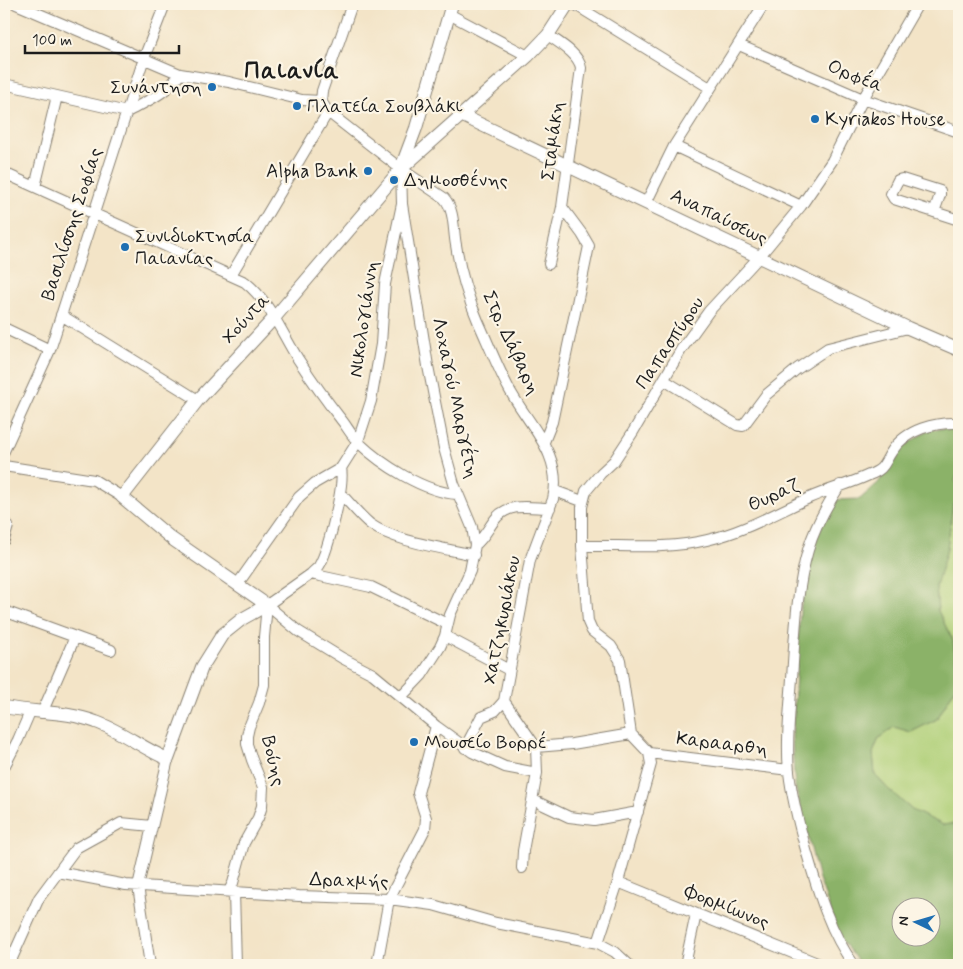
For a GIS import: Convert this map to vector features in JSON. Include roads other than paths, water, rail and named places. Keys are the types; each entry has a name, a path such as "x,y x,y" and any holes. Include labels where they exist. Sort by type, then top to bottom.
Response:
{"street":[{"path":"16,4 180,74 229,82 302,100 321,101 325,82 352,4"},
{"name":"Βασιλίσσης Σοφίας","path":"4,451 50,350 144,58 165,4"},
{"path":"400,169 463,116 528,56 548,35 568,4"},
{"path":"574,4 710,88"},
{"path":"646,203 674,146 764,4"},
{"name":"Παπασπύρου","path":"582,501 586,491 614,461 681,350 709,311 759,257 801,206 832,161 863,99 918,4"},
{"path":"400,169 416,128 451,9 528,56"},
{"name":"Σταμάκη","path":"548,35 576,57 580,63 562,207 549,264"},
{"name":"Ορφέα","path":"739,45 863,99 959,132"},
{"path":"4,84 127,112 170,87 180,74"},
{"path":"35,187 57,96"},
{"name":"Στρ. Δάβαρη","path":"321,101 328,112 400,169 449,203 456,246 471,305 509,388 544,442 556,472 555,491"},
{"path":"231,275 328,112"},
{"name":"Αναπαύσεως","path":"463,116 908,328 959,350"},
{"path":"674,146 801,206"},
{"name":"Νικολογιάννη","path":"237,585 304,492 315,483 341,468 358,441 371,401 381,344 385,284 402,204 400,169"},
{"name":"Χούντα","path":"122,497 198,400 275,317 400,169"},
{"path":"4,173 245,282 257,291 324,398 358,441 386,464 422,485 457,494"},
{"path":"934,212 940,191 902,179 898,180 891,194 894,200 959,220"},
{"name":"Λοχαγού Μαργέτη","path":"402,204 444,448 457,494 469,518 475,550 470,571 448,624 445,636 427,668 402,697"},
{"path":"544,442 552,422 589,246 562,207"},
{"path":"61,315 198,400"},
{"path":"4,328 50,350"},
{"path":"664,380 737,425 743,426 766,395 808,361 828,348 908,328"},
{"name":"Θυραζ","path":"582,546 660,546 706,541 727,535 883,468 892,449 915,432 932,425 959,423"},
{"path":"4,466 94,480 122,497 172,539 267,604 298,630 342,658 373,674 465,748 494,763 536,773"},
{"name":"Νικολογιάννη","path":"267,604 319,567 326,548 340,493 341,468"},
{"path":"840,485 824,509 808,549 800,589 788,733 789,770 803,840 820,898 836,938 854,965"},
{"path":"555,491 582,501 582,546 588,622 592,631 611,646 620,660 630,734 649,753 651,764 618,882 598,942"},
{"name":"Χατζηκυριάκου","path":"536,747 504,701 530,560 555,491"},
{"path":"340,493 370,524 388,533 415,542 475,550 497,517 507,508 521,506 550,508"},
{"path":"4,519 8,526 4,540"},
{"path":"310,574 371,587 448,624"},
{"path":"150,965 138,886 168,760 202,667 222,635 242,619 267,604"},
{"name":"Βούης","path":"236,965 233,883 244,843 258,818 262,806 263,787 252,760 247,744 247,736 264,685 267,604"},
{"path":"4,611 111,650"},
{"path":"445,636 510,670"},
{"path":"4,767 36,712 75,637"},
{"path":"465,748 481,717 495,711 504,701"},
{"path":"4,707 95,721 136,741 153,753 168,760"},
{"path":"378,965 389,899 425,829 426,818 418,793 436,726"},
{"path":"522,868 523,852 533,800 536,747 572,744 630,734"},
{"name":"Καρααρθη","path":"649,753 789,770"},
{"path":"533,800 569,817 594,820 638,812"},
{"path":"8,965 39,898 76,848 121,823 152,826"},
{"name":"Δραχμής","path":"58,872 126,885 299,896 389,899 433,906 496,923 598,942 615,952 629,965"},
{"name":"Φορμίωνος","path":"618,882 822,965"},
{"path":"685,965 696,914"}],"place":[{"name":"Συνάντηση","path":"212,87"},
{"name":"Πλατεία Σουβλάκι","path":"297,106"},
{"name":"Kyriakos House","path":"815,119"},
{"name":"Alpha Bank","path":"368,171"},
{"name":"Δημοσθένης","path":"394,180"},
{"name":"Συνιδιοκτησία Παιανίας","path":"125,247"},
{"name":"Μουσείο Βορρέ","path":"414,742"}],"district":[{"name":"Παιανία","path":"292,71"}]}
